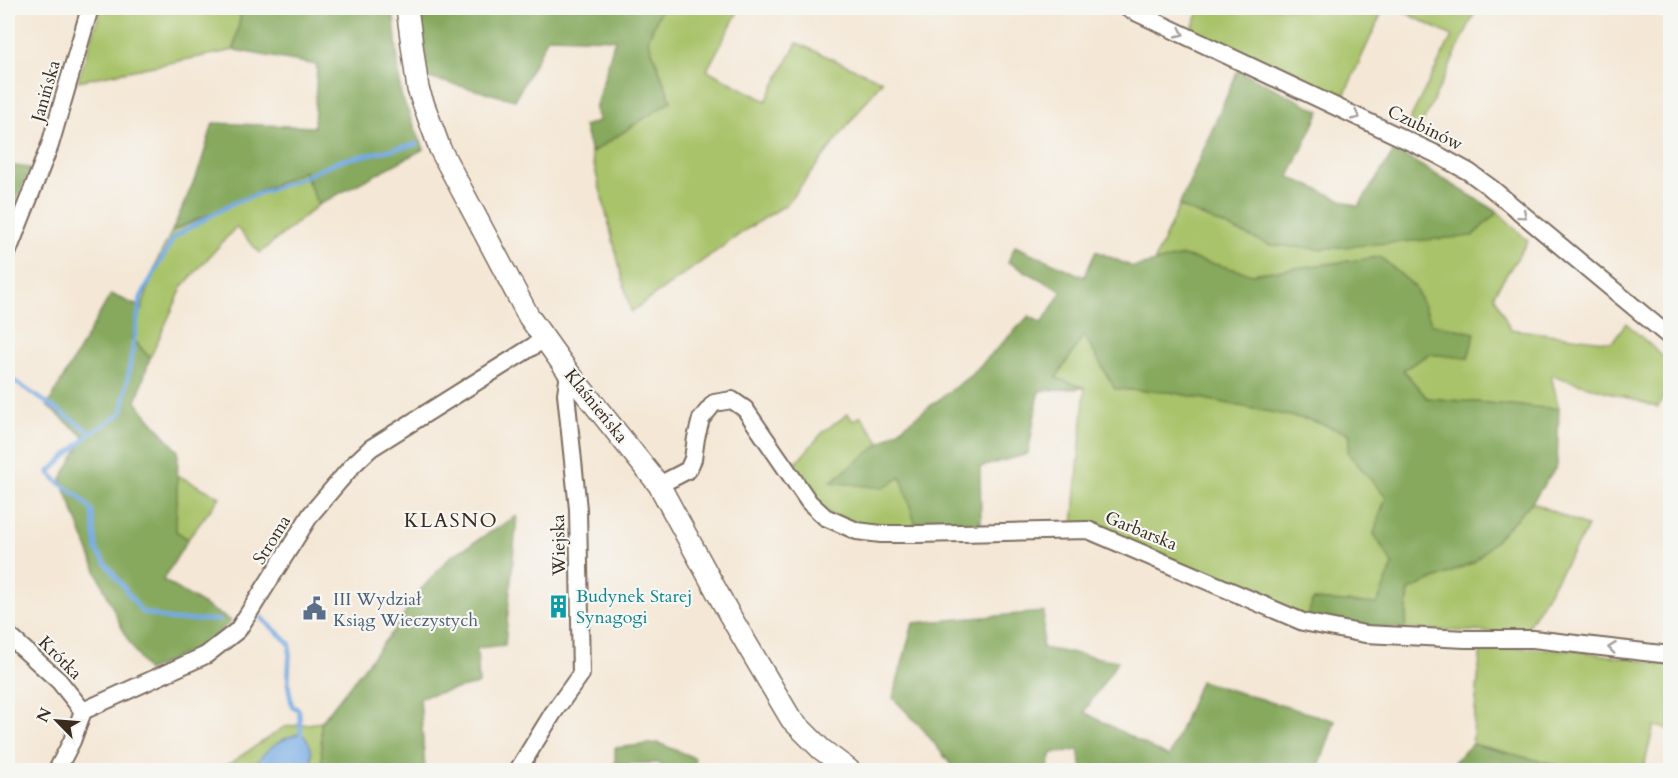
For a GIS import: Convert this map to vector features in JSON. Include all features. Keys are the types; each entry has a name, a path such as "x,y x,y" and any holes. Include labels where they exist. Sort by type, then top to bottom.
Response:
{"street":[{"name":"Janińska","path":"8,251 50,145 90,8"},
{"name":"Klaśnieńska","path":"407,8 418,89 440,149 529,317 569,374 659,485 735,624 791,719 821,749 849,771"},
{"name":"Czubinów","path":"1127,8 1436,154 1469,172 1671,337"},
{"name":"Stroma","path":"83,711 206,655 238,630 311,514 353,465 391,434 543,340"},
{"name":"Wiejska","path":"518,771 553,713 581,674 578,509 566,394 569,374"},
{"name":"Garbarska","path":"659,485 688,470 693,459 701,419 714,403 732,400 745,410 810,502 825,517 857,531 881,534 918,534 1088,530 1303,622 1365,634 1465,639 1533,639 1671,655"},
{"name":"Krótka","path":"8,635 59,681 83,711"},
{"path":"57,771 72,741 83,711"}],"green space":[{"path":"101,8 221,8 241,14 234,50 78,81"},
{"path":"242,8 393,8 401,95 424,149 318,205 304,171 172,231 200,167 213,123 314,127 317,65 234,50"},
{"path":"420,8 661,8 648,40 671,101 591,153 584,126 599,121 595,109 615,39 548,37 515,100 428,78"},
{"path":"661,8 740,8 707,70 766,101 797,43 882,81 786,205 750,227 631,312 591,153 671,101 648,40"},
{"path":"1201,8 1384,8 1341,102 1191,30"},
{"path":"1396,8 1477,8 1417,135 1405,129 1452,36"},
{"path":"1238,70 1320,111 1289,177 1358,207 1395,150 1498,212 1472,236 1319,249 1270,245 1179,206"},
{"path":"8,165 30,168 8,221"},
{"path":"304,171 318,205 260,253 236,227 183,286 150,358 132,338 157,261 172,231"},
{"path":"1179,206 1270,245 1472,236 1498,212 1528,241 1494,294 1510,329 1612,342 1626,323 1670,363 1670,383 1658,407 1551,375 1559,409 1427,398 1402,369 1429,354 1468,358 1432,324 1414,286 1380,257 1252,274 1183,256 1154,262"},
{"path":"1015,246 1084,277 1096,251 1133,267 1183,256 1252,274 1380,257 1414,286 1432,324 1475,333 1468,358 1429,354 1403,370 1427,398 1559,409 1557,466 1532,502 1474,562 1409,590 1405,629 1330,624 1307,617 1313,600 1377,604 1393,565 1374,534 1386,497 1348,453 1350,434 1310,420 1170,392 1115,389 1084,335 1056,378 1085,388 1039,391 1028,454 980,467 981,525 917,529 901,477 883,488 830,482 971,375 1029,316 1042,323 1062,291 1008,262"},
{"path":"111,294 142,308 132,338 150,358 136,402 178,451 176,531 188,539 163,580 231,621 207,643 147,671 125,635 97,573 61,479 85,437 47,406"},
{"path":"1084,334 1115,389 1170,392 1310,420 1350,434 1348,453 1386,497 1374,534 1394,565 1377,604 1313,600 1307,617 1207,572 1199,572 1073,526 1085,388 1056,378"},
{"path":"848,414 853,421 861,416 881,444 831,482 901,476 917,529 863,526 838,518 812,498 790,464 797,462 824,431"},
{"path":"177,475 220,497 188,539 176,531"},
{"path":"1532,502 1588,527 1524,633 1405,629 1409,590 1474,562"},
{"path":"517,516 505,645 477,648 479,684 420,697 425,770 322,770 321,722 396,627 418,593 450,557"},
{"path":"1044,612 1042,648 1118,661 1084,712 1169,757 1200,681 1335,721 1318,770 1082,770 1079,750 1052,753 1047,770 955,770 923,729 893,698 913,623"},
{"path":"1481,646 1572,650 1670,665 1670,729 1654,726 1643,770 1576,770 1472,744"},
{"path":"321,722 322,770 220,770 284,727"},
{"path":"658,743 695,758 695,770 665,770 658,763 615,764 615,748"},
{"path":"1472,744 1576,770 1446,770"}],"water":[{"path":"301,733 310,746 311,770 253,770 272,746"}],"waterway":[{"path":"219,620 172,620 142,612 97,551 92,511 80,497 57,481 49,472 89,435 122,413 141,297 174,237 231,204 299,179 339,161 417,144"},
{"path":"8,377 92,433"},
{"path":"262,618 290,644 288,684 292,706 299,710 301,733"}],"place":[{"name":"Budynek Starej Synagogi","path":"558,606"},
{"name":"III Wydział Ksiąg Wieczystych","path":"315,609"}],"district":[{"name":"KLASNO","path":"451,520"}]}
